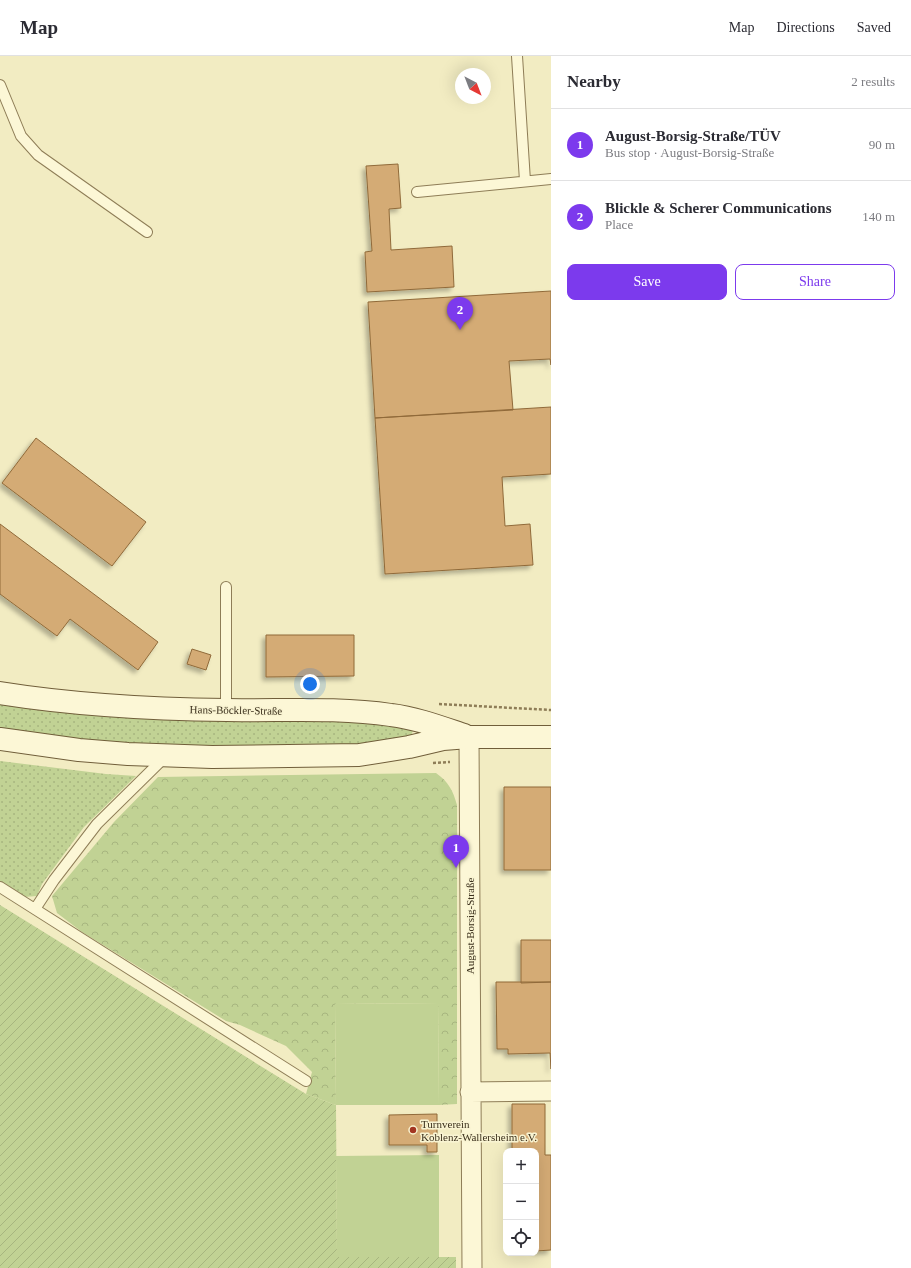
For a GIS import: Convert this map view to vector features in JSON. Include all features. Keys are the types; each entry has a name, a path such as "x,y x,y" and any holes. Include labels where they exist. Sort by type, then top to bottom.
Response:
{"main road":[{"name":"Hans-Böckler-Straße","path":"0,693 90,704 226,710 318,710 391,715 432,724 469,737"},
{"name":"Hans-Böckler-Straße","path":"0,739 79,750 165,756 359,755 409,747 443,739 469,737 551,737"}],"street":[{"name":"August-Borsig-Straße","path":"469,737 472,1268"},
{"path":"470,1092 551,1091"}],"lane":[{"path":"516,56 525,181"},
{"path":"0,85 21,136 38,155 147,232"},
{"path":"417,192 551,178"},
{"path":"226,587 226,710"},
{"path":"35,909 54,880 96,824 165,756"},
{"path":"0,887 306,1081"}],"path":[{"path":"514,709 551,710"}],"green space":[{"path":"0,702 379,720 413,730 411,737 395,745 165,748 0,731"},
{"path":"0,761 106,774 136,776 84,827 42,884 37,896 24,897 0,882"},
{"path":"436,773 450,787 457,805 457,1104 439,1105 438,1003 335,1004 336,1105 306,1094 312,1072 286,1046 240,1025 226,1021 82,932 57,913 52,896 114,822 158,777"},
{"path":"0,905 306,1094 336,1105 337,1257 456,1257 456,1268 0,1268"},
{"path":"438,1003 439,1105 336,1105 335,1004"},
{"path":"439,1155 439,1257 337,1257 336,1156"}],"building":[{"path":"398,164 401,208 389,209 391,250 452,246 454,287 367,292 365,252 372,251 366,166"},
{"path":"551,291 551,365 550,359 509,361 513,410 375,418 368,302"},
{"path":"551,407 551,474 502,477 505,526 530,524 533,565 385,574 375,418"},
{"path":"36,438 146,522 112,566 2,483"},
{"path":"0,524 158,642 138,670 70,619 57,636 0,594"},
{"path":"266,635 354,635 354,676 266,677"},
{"path":"192,649 211,655 206,670 187,664"},
{"path":"504,787 551,787 551,870 504,870"},
{"path":"521,940 551,940 551,982 521,983"},
{"path":"496,982 551,982 551,1069 550,1053 508,1054 508,1049 497,1049"},
{"path":"512,1104 545,1104 545,1155 551,1155 551,1250 539,1251 539,1148 512,1148"},
{"name":"Turnverein Koblenz-Wallersheim e.V.","path":"437,1114 437,1152 427,1152 427,1145 389,1145 389,1115"}],"place":[{"name":"Blickle & Scherer Communications","path":"460,330"},
{"name":"August-Borsig-Straße/TÜV","path":"456,868"},
{"name":"Turnverein Koblenz-Wallersheim e.V.","path":"413,1130"}]}
